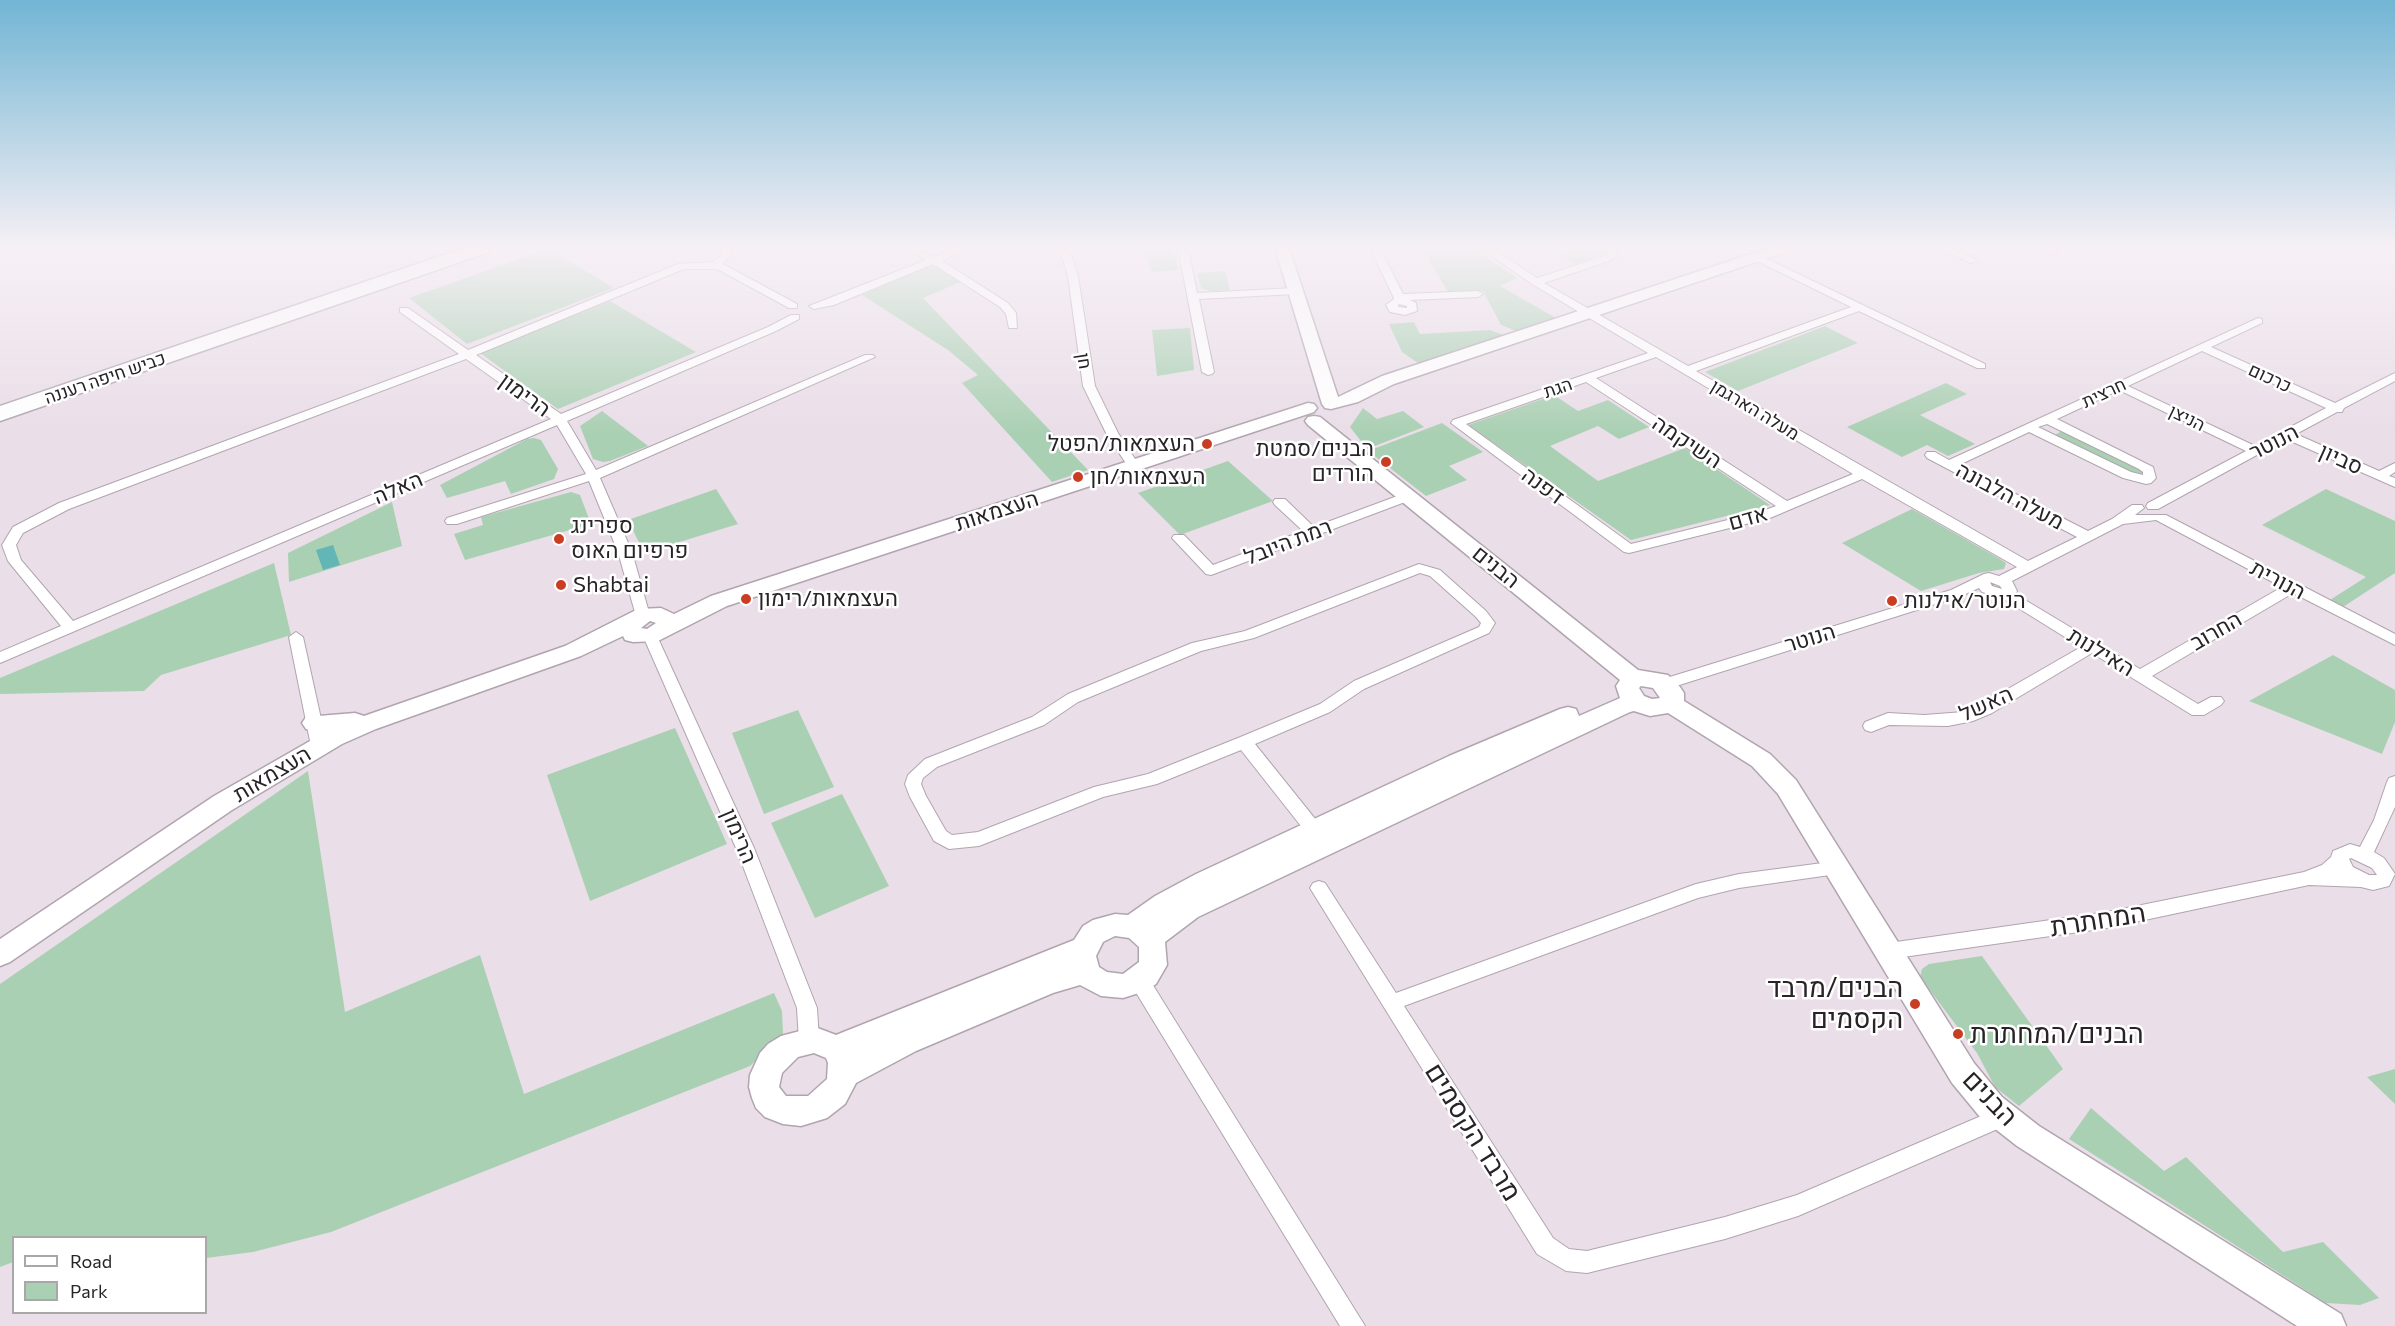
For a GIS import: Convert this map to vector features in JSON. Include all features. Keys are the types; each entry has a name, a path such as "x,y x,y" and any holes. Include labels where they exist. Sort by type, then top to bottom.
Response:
{"highway":[{"name":"כביש חיפה רעננה","path":"0,402 271,310"},
{"name":"כביש חיפה רעננה","path":"0,414 303,310"}],"street":[{"name":"הרימון","path":"404,310 560,419 593,476 625,552 648,625 745,848 807,1008 830,1054"},
{"path":"70,628 11,553 9,546 12,539 24,526 64,506 468,354 575,310"},
{"name":"האלה","path":"0,658 779,326 794,311 811,314 815,310"},
{"path":"1008,310 1013,326"},
{"name":"חן","path":"1078,310 1089,386 1112,433 1133,465"},
{"path":"1196,310 1208,372"},
{"path":"1301,310 1324,378 1326,413 1388,380 1602,310"},
{"name":"מעלה הארגמן","path":"1583,310 1863,474 2028,567"},
{"path":"1689,370 1852,310"},
{"path":"1866,310 1981,366"},
{"name":"חרצית","path":"1950,464 2258,321"},
{"name":"כרכום","path":"2202,347 2338,409"},
{"name":"הגת","path":"1457,423 1658,353"},
{"path":"452,521 593,476 869,357"},
{"name":"הנוטר","path":"2117,522 2154,514 2255,451 2338,409 2395,376"},
{"path":"1324,378 1342,390 1366,391"},
{"name":"השיקמה","path":"1588,378 1787,507"},
{"name":"הניצן","path":"2120,386 2255,451"},
{"name":"העצמאות","path":"0,954 164,842 268,775 317,734 394,713 719,601 1275,418 1326,413"},
{"name":"הבנים","path":"1326,413 1358,456"},
{"name":"הבנים","path":"1326,413 1358,456 1408,496 1633,690"},
{"path":"2030,428 2127,475 2146,480 2150,478 2149,470 2143,466 2048,419"},
{"name":"דפנה","path":"1457,423 1629,549"},
{"name":"סביון","path":"2287,435 2395,483"},
{"name":"מעלה הלבונה","path":"1931,454 2088,537"},
{"path":"2379,476 2395,467"},
{"name":"אדם","path":"1629,549 1787,507 1863,474"},
{"name":"רמת היובל","path":"1179,538 1210,571 1408,496"},
{"path":"1280,502 1313,532"},
{"name":"הנוטר","path":"1667,694 1956,593 1995,587 2028,567 2117,522 2138,508 2145,505 2154,514"},
{"name":"הנורית","path":"2154,514 2395,640"},
{"path":"1419,568 1435,573 1488,623 1484,630 1359,685 1325,708 1244,742 1151,780 1100,791 1001,832 963,842 949,842 940,836 918,798 913,784 916,775 931,763 1038,721 1073,698 1197,647 1249,635 1419,568"},
{"name":"האילנות","path":"1995,587 2198,711 2216,701"},
{"name":"החרוב","path":"2140,676 2292,587"},
{"path":"296,637 317,734"},
{"name":"האשל","path":"1870,726 1888,719 1936,721 1967,717 2091,647"},
{"path":"1141,933 1165,904 1205,882 1458,762 1633,690 1653,678 1667,694"},
{"path":"1141,933 1622,706 1633,690"},
{"name":"הבנים","path":"1667,694 1775,773 1796,800 1967,1078 1980,1095 2028,1136 2329,1326"},
{"path":"1244,742 1314,830"},
{"path":"2390,877 2378,863 2364,855 2384,814 2395,782"},
{"name":"המחתרת","path":"2306,879 2334,866 2344,852 2364,855"},
{"path":"2339,860 2347,872 2365,881"},
{"path":"1391,1003 1696,891 1738,881 1838,868"},
{"name":"המחתרת","path":"1889,951 2118,918 2306,879 2348,879 2378,883 2390,877"},
{"name":"מרבד הקסמים","path":"1319,888 1545,1246 1555,1255 1577,1262 1587,1262 1715,1230 1798,1205 2002,1116"},
{"path":"830,1054 906,1042 1047,983 1085,959 1093,934 1103,928 1115,925 1141,933 1153,946 1155,957 1146,975 1139,980 1114,987 1101,984 1085,959"},
{"path":"1139,980 1353,1326"}],"green space":[{"path":"424,310 557,310 467,344"},
{"path":"588,310 625,310 696,352 558,409 480,353"},
{"path":"885,310 934,310 1088,470 1052,482 962,383 978,375 948,350"},
{"path":"1493,310 1542,310 1556,318 1516,331 1501,325"},
{"path":"1414,322 1420,334 1490,330 1504,335 1418,363 1402,352 1389,324"},
{"path":"1825,326 1858,343 1738,391 1705,372"},
{"path":"1190,328 1194,370 1157,376 1152,330"},
{"path":"1946,383 1967,394 1920,415 1975,444 1948,456 1927,445 1902,457 1847,427"},
{"path":"1554,395 1578,411 1608,400 1649,427 1619,439 1598,426 1550,446 1598,481 1685,448 1770,505 1631,540 1468,425"},
{"path":"1363,408 1377,419 1403,411 1424,427 1367,449 1350,427"},
{"path":"602,411 648,446 610,461 603,462 593,459 580,426"},
{"path":"1442,423 1483,452 1449,466 1467,480 1426,496 1368,451"},
{"path":"2064,430 2135,466 2143,472 2142,475 2138,476 2053,436"},
{"path":"527,439 541,440 558,469 554,479 511,494 505,481 447,498 440,485"},
{"path":"1228,461 1273,501 1180,535 1138,493"},
{"path":"716,489 738,524 644,553 628,520"},
{"path":"2326,489 2395,521 2395,573 2343,607 2330,600 2366,577 2262,525"},
{"path":"571,492 580,495 591,524 465,560 454,534 483,525 481,517"},
{"path":"392,502 402,546 289,582 288,553"},
{"path":"1912,509 2000,559 2006,563 2004,569 1979,573 1921,591 1842,543"},
{"path":"274,563 291,635 161,675 144,691 0,694 0,678"},
{"path":"2333,655 2395,690 2395,722 2382,754 2249,701"},
{"path":"798,710 834,787 764,814 732,733"},
{"path":"675,728 727,844 590,901 547,775"},
{"path":"308,771 345,1012 480,955 524,1094 774,993 782,1011 783,1034 750,1066 331,1232 253,1252 207,1258 207,1236 12,1236 12,1262 0,1267 0,984"},
{"path":"842,794 889,886 815,918 771,823"},
{"path":"1982,956 2063,1069 2019,1106 1995,1087 1977,1053 1920,977 1922,969 1929,964"},
{"path":"2395,1069 2395,1104 2367,1077"},
{"path":"2091,1108 2164,1171 2186,1157 2283,1252 2323,1242 2379,1298 2360,1305 2326,1303 2069,1139"}],"water":[{"path":"333,545 340,565 323,570 316,550"}],"place":[{"name":"העצמאות/הפטל","path":"1207,444"},
{"name":"הבנים/סמטת הורדים","path":"1386,462"},
{"name":"העצמאות/חן","path":"1078,477"},
{"name":"ספרינג פרפיום האוס","path":"559,539"},
{"name":"Shabtai","path":"561,585"},
{"name":"העצמאות/רימון","path":"746,599"},
{"name":"הנוטר/אילנות","path":"1892,601"},
{"name":"הבנים/מרבד הקסמים","path":"1915,1004"},
{"name":"הבנים/המחתרת","path":"1958,1034"}]}
